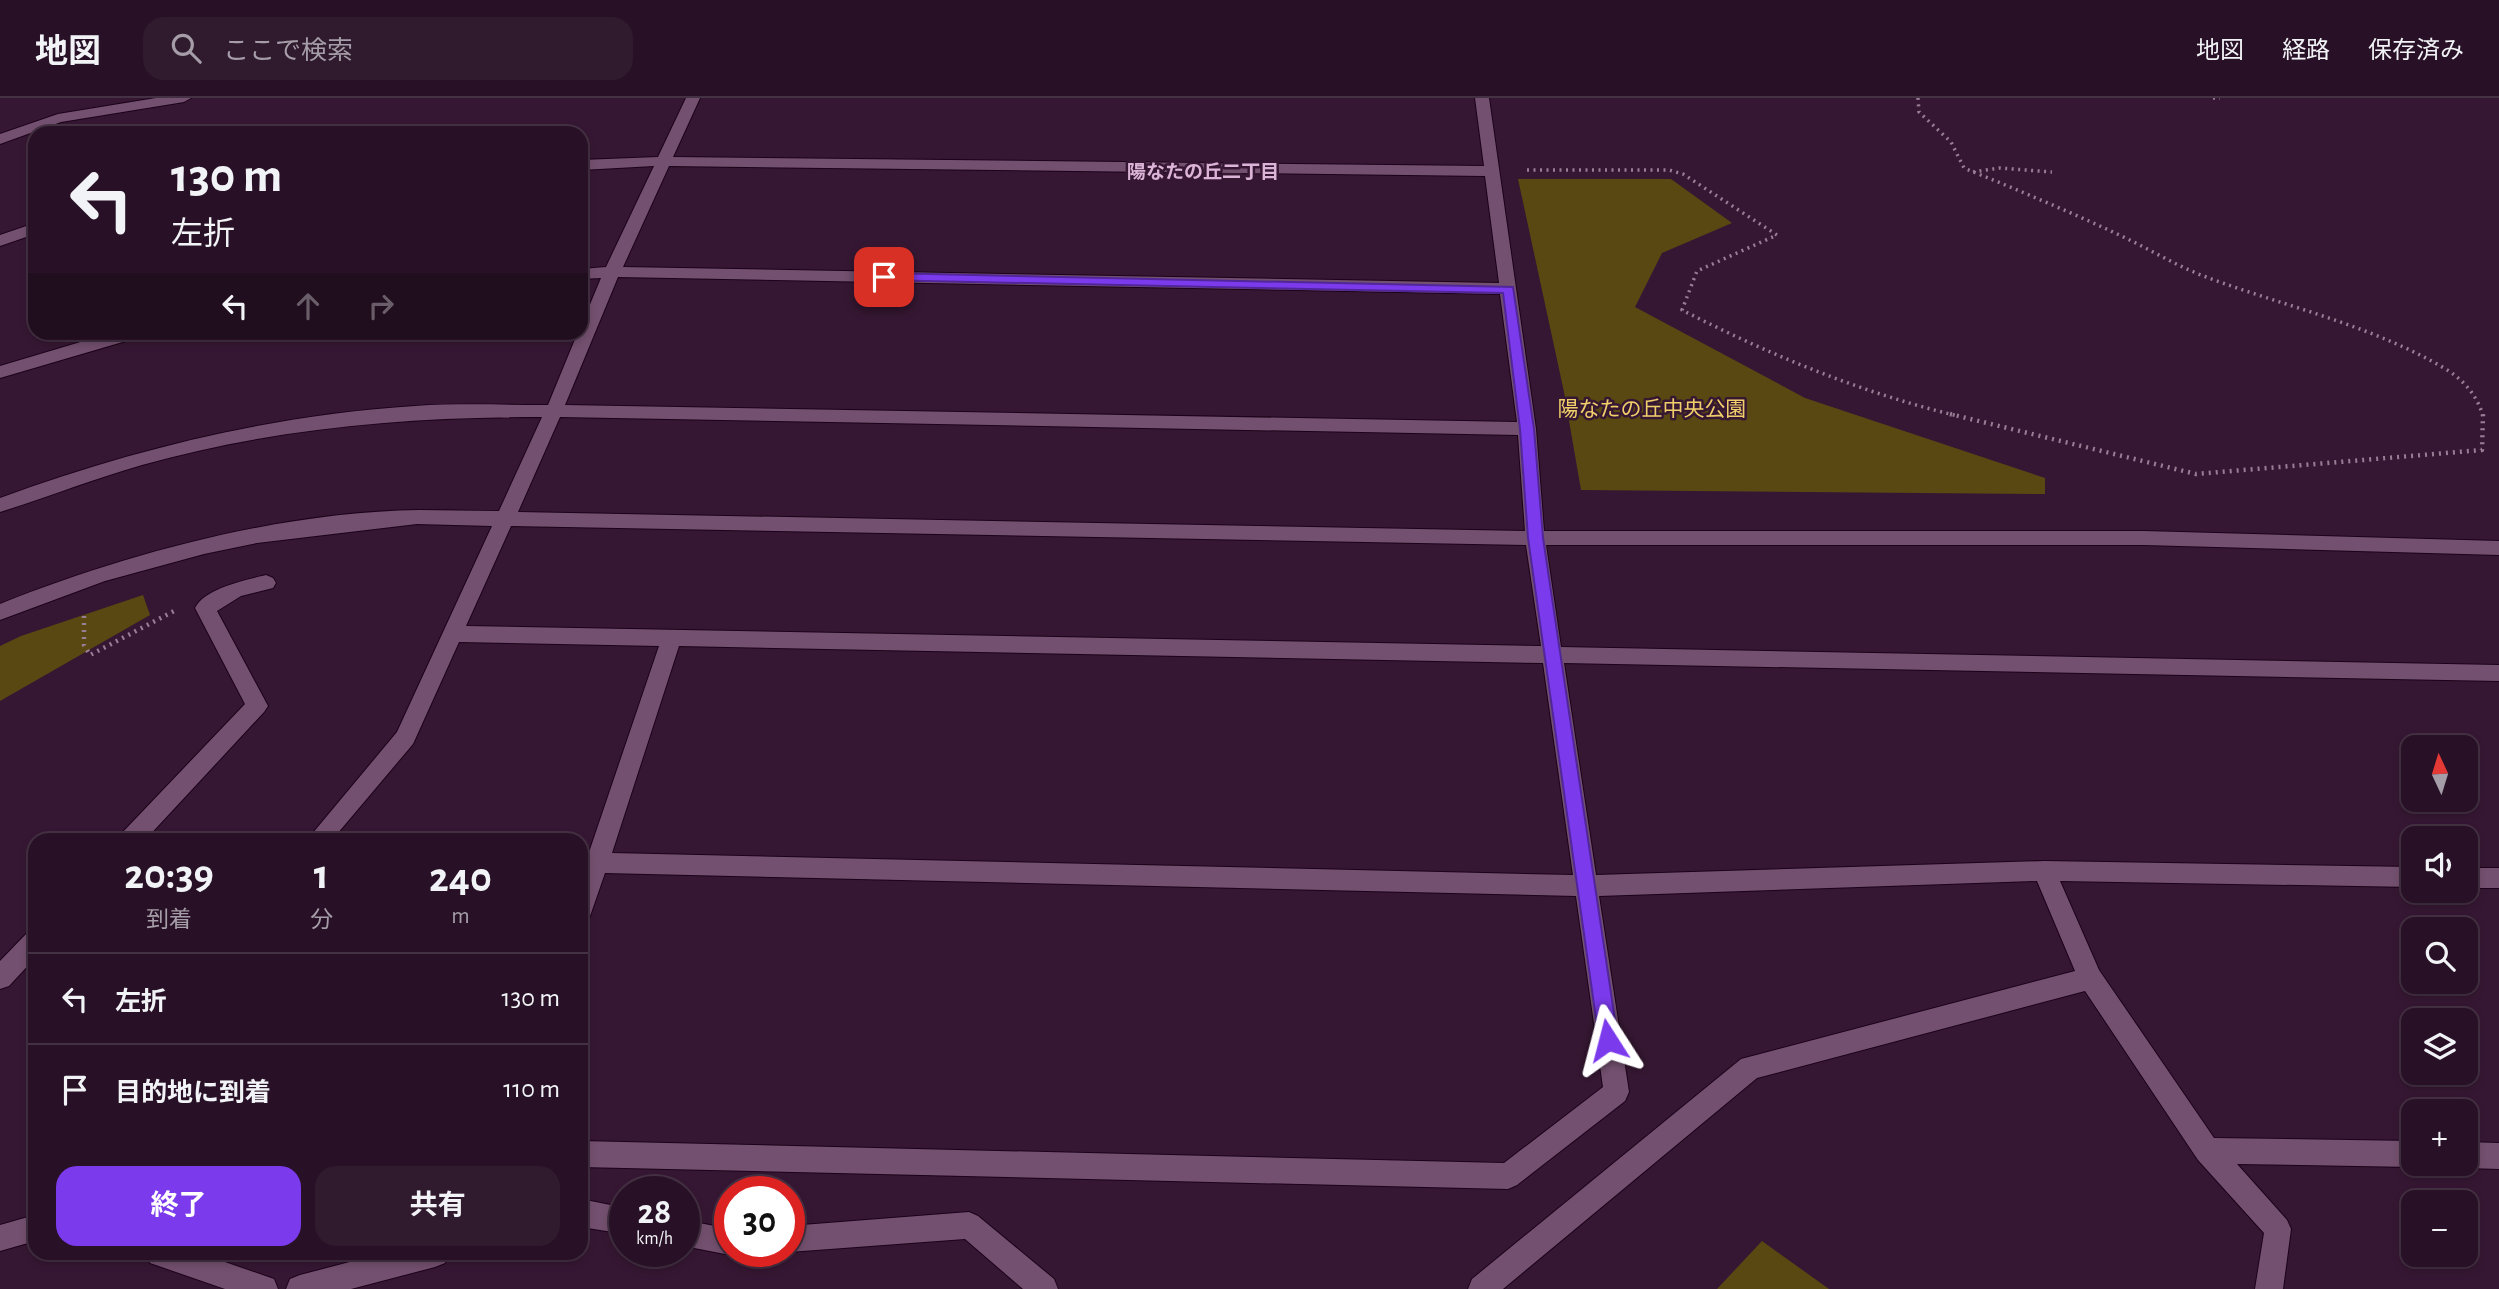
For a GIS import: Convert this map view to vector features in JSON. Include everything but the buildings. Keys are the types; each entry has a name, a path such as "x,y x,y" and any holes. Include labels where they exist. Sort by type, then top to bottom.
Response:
{"street":[{"path":"36,126 58,118 184,98"},
{"path":"588,330 693,98"},
{"path":"588,1154 1508,1176 1616,1092 1535,538 1527,429 1482,98"},
{"path":"0,139 28,129"},
{"path":"588,165 664,161 1491,171"},
{"path":"0,241 28,231"},
{"path":"588,274 1509,289"},
{"path":"0,372 107,340"},
{"path":"324,833 405,738 454,634 584,340"},
{"path":"0,505 94,473 251,434 395,414 554,411 1527,429"},
{"path":"0,612 83,580 210,544 346,522 393,519 506,518 1535,538 2144,538 2499,548"},
{"path":"137,833 257,706 205,608 236,590 265,583"},
{"path":"454,634 2499,673"},
{"path":"588,890 671,640"},
{"path":"597,863 1585,886 2045,871 2401,877"},
{"path":"2045,871 2090,978 2207,1151 2278,1229 2269,1289"},
{"path":"2478,878 2499,878"},
{"path":"0,978 28,948"},
{"path":"1482,1289 1750,1068 2090,978"},
{"path":"2207,1151 2401,1154"},
{"path":"2478,1155 2499,1156"},
{"path":"588,1213 609,1218"},
{"path":"805,1237 969,1225 1044,1289"},
{"path":"0,1238 28,1230"},
{"path":"180,1260 264,1289"},
{"path":"300,1289 409,1260"}],"path":[{"path":"1527,170 1669,170 1683,174 1777,234 1697,271 1682,310 1753,346 1900,401 2196,474 2482,450 2487,429 2482,407 2469,388 2450,371 2378,336 2323,314 2183,268 2060,208 1964,168 1945,135 1921,116 1916,106 1918,98"},
{"path":"2213,98 2220,98"},
{"path":"1973,172 1978,169 2052,172"},
{"path":"83,580 84,645 90,654 180,608 205,608"}],"green space":[{"name":"陽なたの丘中央公園","path":"1518,179 1671,179 1732,223 1662,253 1635,307 1805,398 2045,478 2045,494 1581,490 1564,392"},
{"path":"143,595 150,615 0,701 0,646 21,636"},
{"path":"1762,1241 1829,1289 1717,1289"}],"district":[{"name":"陽なたの丘二丁目","path":"1203,172"}],"route":[{"path":"884,277 1509,289 1527,429 1535,538 1608,1040"}]}
